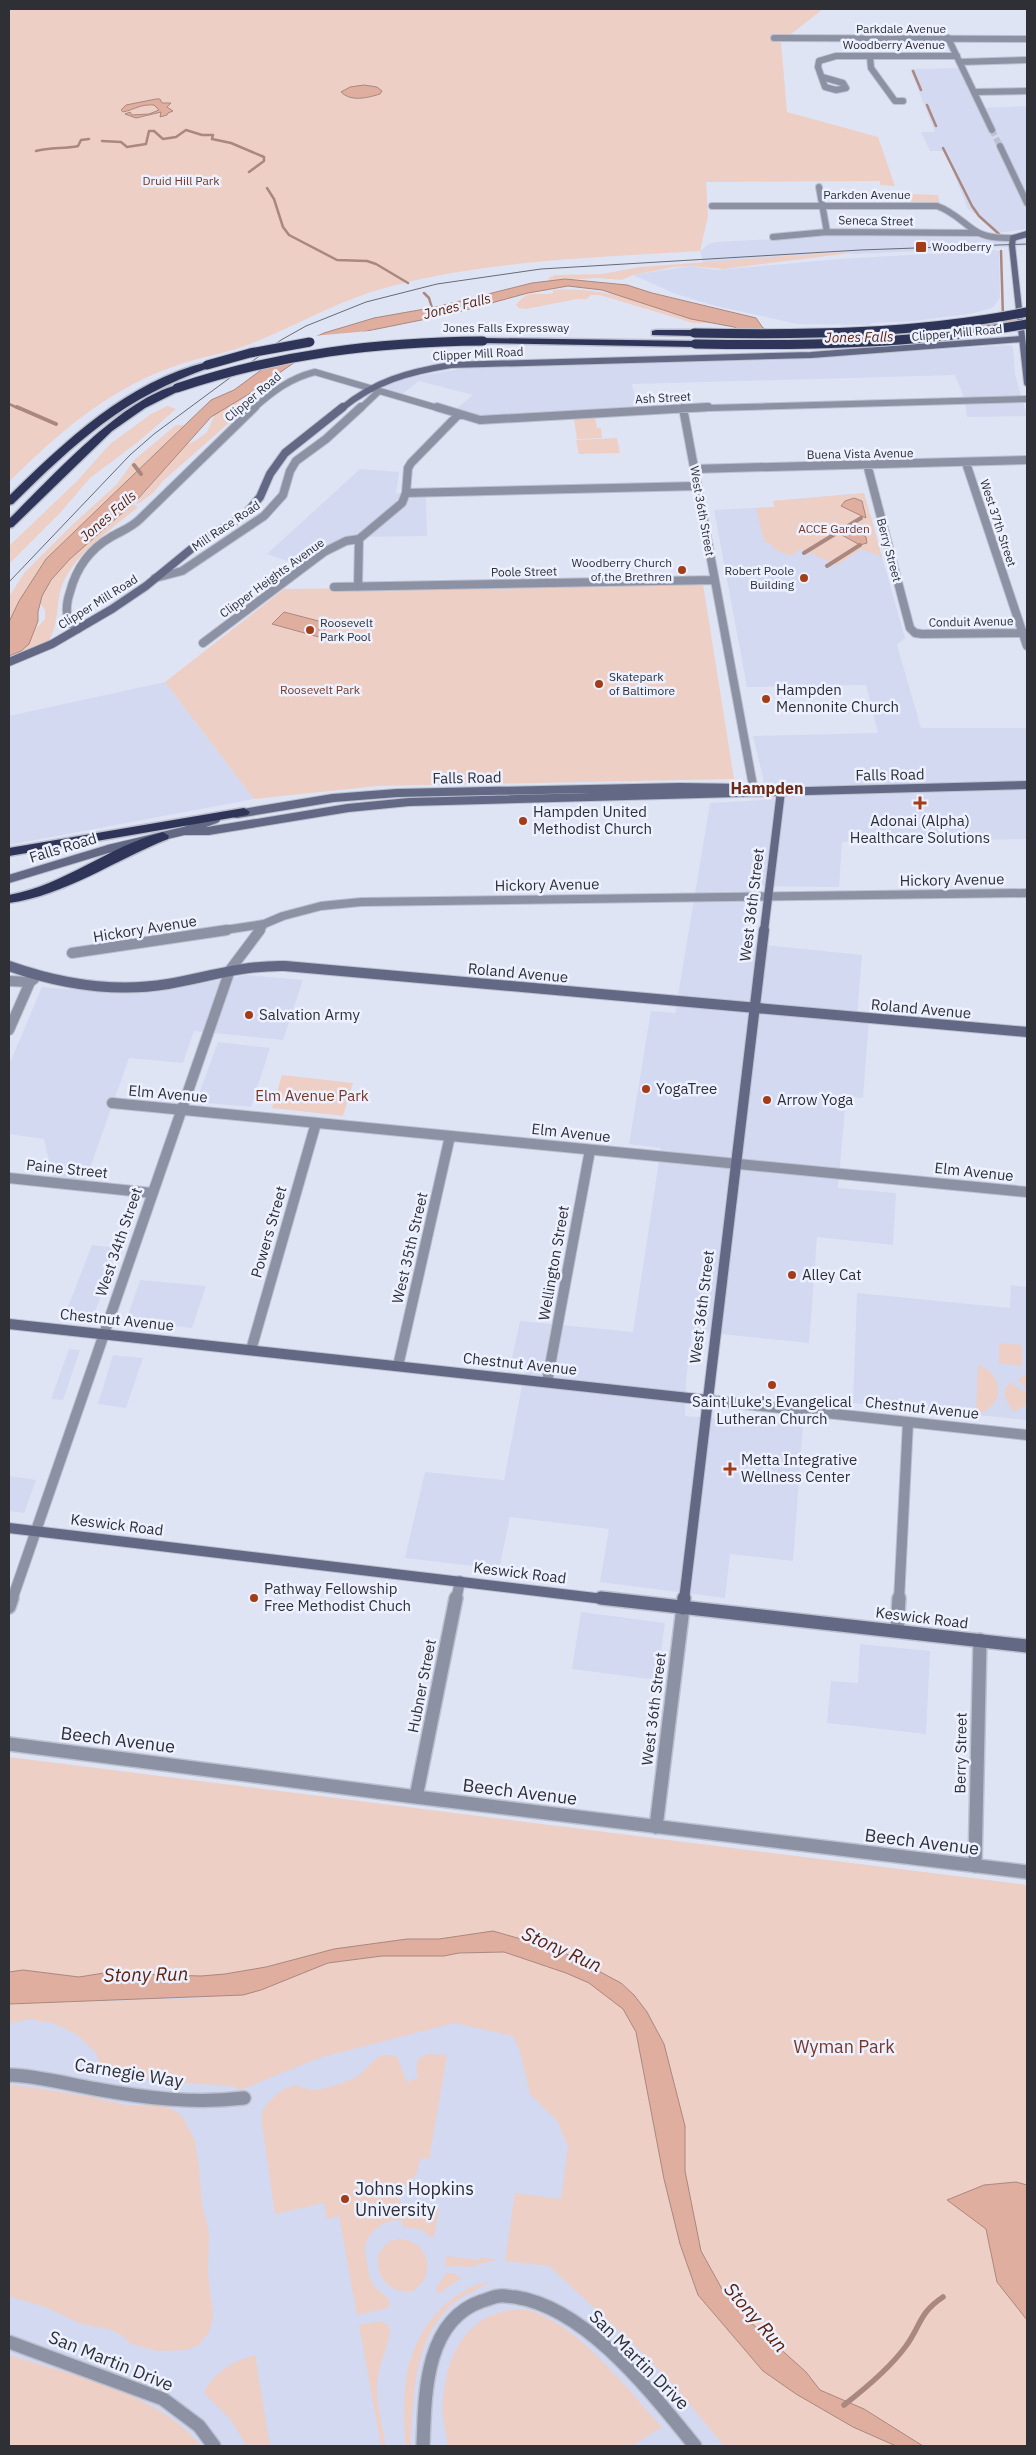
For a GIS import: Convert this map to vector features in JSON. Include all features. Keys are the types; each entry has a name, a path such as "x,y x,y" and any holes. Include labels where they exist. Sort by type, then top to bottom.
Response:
{"highway":[{"name":"Jones Falls Expressway","path":"400,333 483,336 695,338 884,334 964,326 1027,312"},
{"name":"Jones Falls Expressway","path":"695,338 826,346 888,344 1023,331"},
{"name":"Jones Falls Expressway","path":"9,525 94,440 125,417 177,388 239,367 320,351 483,336"},
{"path":"9,502 63,449 107,412 154,386 208,365 258,351 320,341"},
{"path":"9,852 244,812"},
{"path":"9,899 36,894 67,883 114,857 163,836"}],"street":[{"name":"Parkdale Avenue","path":"774,38 1027,39"},
{"path":"948,38 992,130"},
{"name":"Woodberry Avenue","path":"822,77 818,64 823,59 836,56 999,61 1026,60"},
{"path":"870,57 870,65 895,101 903,101"},
{"path":"974,92 1027,91"},
{"path":"1000,146 1027,204"},
{"path":"819,187 827,232"},
{"name":"Parkden Avenue","path":"712,206 937,206 963,219 979,232 1000,238 1013,238"},
{"name":"Seneca Street","path":"773,237 827,232 979,232"},
{"path":"1027,234 1013,238 1027,383"},
{"name":"Clipper Mill Road","path":"9,662 52,644 127,600 201,541 244,516 260,497 273,470 285,453 369,389 402,374 451,365 811,355 1023,331"},
{"name":"Ash Street","path":"307,372 315,372 458,415 485,420 682,408 1027,398"},
{"name":"Clipper Road","path":"78,629 69,623 67,617 68,599 78,569 103,542 128,529 154,508 217,442 287,382 299,374 307,372"},
{"name":"Mill Race Road","path":"155,578 182,571 264,516 277,504 296,461 326,439 378,392"},
{"name":"West 36th Street","path":"682,408 754,791"},
{"path":"458,415 411,462 408,468 406,493 697,486"},
{"name":"Buena Vista Avenue","path":"694,469 1027,460"},
{"name":"West 37th Street","path":"966,463 1025,633 1027,646"},
{"name":"Berry Street","path":"867,464 908,624 916,633"},
{"name":"Clipper Heights Avenue","path":"203,643 324,552 346,541 359,540 402,503 406,493"},
{"path":"358,587 359,540"},
{"name":"Poole Street","path":"334,587 714,580"},
{"name":"Conduit Avenue","path":"916,633 1025,633"},
{"name":"Falls Road","path":"184,831 208,831 309,814 388,804 708,795 754,791 1027,785"},
{"name":"Falls Road","path":"9,879 108,849 184,831 206,822 244,812 333,798 397,793 680,787 740,787 754,791"},
{"name":"West 36th Street","path":"656,1827 770,896 781,791"},
{"name":"Hickory Avenue","path":"72,954 264,924 293,912 317,906 357,902 1027,893"},
{"name":"West 34th Street","path":"9,1607 102,1334 230,970 264,924"},
{"name":"Roland Avenue","path":"9,966 79,984 140,987 167,984 261,965 285,966 1027,1032"},
{"path":"9,1030 30,982 39,975"},
{"path":"9,981 30,982"},
{"name":"Elm Avenue","path":"112,1103 1027,1192"},
{"name":"Powers Street","path":"251,1350 316,1123"},
{"name":"West 35th Street","path":"398,1366 450,1136"},
{"name":"Wellington Street","path":"547,1382 590,1150"},
{"name":"Paine Street","path":"9,1178 152,1193"},
{"name":"Chestnut Avenue","path":"9,1324 1027,1435"},
{"path":"897,1630 908,1422"},
{"name":"Keswick Road","path":"9,1528 683,1608 897,1630 1027,1646"},
{"name":"Hubner Street","path":"416,1797 460,1581"},
{"name":"Berry Street","path":"976,1866 980,1640"},
{"name":"Beech Avenue","path":"9,1744 416,1797 1027,1872"},
{"name":"Carnegie Way","path":"9,2074 43,2077 106,2091 198,2102 244,2098"},
{"name":"San Martin Drive","path":"423,2446 427,2387 439,2342 445,2330 462,2311 483,2298 502,2294 542,2304 568,2317 630,2372 696,2446"},
{"name":"San Martin Drive","path":"9,2342 163,2399 199,2426 214,2446"}],"shaded area":[{"path":"962,68 982,108 1027,106 1027,229 997,233 989,223 968,209 945,151 930,151 921,132 935,132 910,69"},
{"path":"825,233 976,234 996,240 1027,239 1027,246 854,254 840,252 703,263 700,251 709,244 717,242 795,238"},
{"path":"999,251 1000,298 992,308 970,314 914,321 873,323 869,325 798,324 716,306 676,294 633,275 691,266 716,270 840,259"},
{"path":"1010,345 1013,347 1015,374 1027,416 967,417 965,400 955,375 632,384 637,406 483,416 456,409 473,395 419,381 402,394 383,387 397,380 466,368 782,360"},
{"path":"360,469 399,472 396,493 426,493 427,536 351,537 336,541 298,565 267,554"},
{"path":"864,493 905,638 897,645 921,728 1027,728 1027,839 842,842 839,887 752,886 746,943 862,955 857,1017 869,1018 863,1098 846,1096 838,1188 896,1193 893,1245 817,1237 809,1343 692,1331 686,1381 685,1416 803,1425 793,1561 730,1554 725,1598 600,1582 609,1529 510,1517 499,1569 405,1558 425,1472 504,1480 526,1365 511,1363 520,1321 633,1332 661,1148 629,1144 651,1011 675,1013 710,803 764,800 764,782 753,736 878,733 866,685 747,687 714,510 774,507 773,501"},
{"path":"165,682 254,799 9,845 9,716"},
{"path":"247,975 303,980 283,1040 194,1031 183,1063 129,1058 84,1185 54,1182 44,1139 9,1134 9,1065 42,987 133,994 155,992"},
{"path":"218,1042 270,1048 251,1107 196,1102"},
{"path":"92,1245 118,1248 94,1315 66,1312"},
{"path":"140,1280 206,1286 192,1328 126,1321"},
{"path":"1011,1285 1027,1287 1027,1420 853,1403 857,1293 1010,1308"},
{"path":"69,1349 80,1350 63,1400 51,1399"},
{"path":"113,1355 143,1358 126,1408 98,1404"},
{"path":"9,1476 36,1480 24,1513 9,1511"},
{"path":"581,1612 665,1623 657,1680 572,1669"},
{"path":"860,1644 930,1651 926,1734 827,1723 831,1681 858,1683"},
{"name":"Johns Hopkins University","path":"479,1939 916,2446 9,2446 9,1991"}],"green space":[{"name":"Druid Hill Park","path":"9,9 823,9 781,42 787,112 878,137 895,186 880,185 880,181 706,182 708,216 700,251 534,262 492,267 411,281 371,292 250,344 181,364 156,373 132,385 109,398 67,428 9,482"},
{"path":"909,194 938,195 940,205 912,204"},
{"path":"840,252 850,253 723,269 691,266 674,267 633,275 622,280 596,278 550,281 548,278 555,275 602,274 640,267"},
{"path":"553,290 593,291 613,294 653,304 711,323 693,323 600,295 591,295 587,299 577,299 526,309 519,308 516,305 529,294 553,293"},
{"path":"241,398 244,401 239,414 163,481 153,493 138,504 136,503 185,445 195,441 207,432 215,414"},
{"path":"167,406 176,409 138,442 90,478 61,512 9,564 9,546 77,481 110,444 151,414"},
{"path":"595,417 597,428 601,428 602,438 577,439 574,419"},
{"path":"176,425 183,425 184,427 70,545 9,645 9,597 24,573 117,484 134,460"},
{"path":"617,438 620,453 579,454 576,440"},
{"name":"ACCE Garden","path":"864,493 882,557 861,549 837,565 801,549 790,556 772,548 774,546 764,541 756,508 775,507 773,501"},
{"path":"129,505 138,507 86,551 69,572 63,583 54,628 48,642 18,656 14,651 45,619 45,610 40,603 41,596 52,572"},
{"name":"Roosevelt Park","path":"703,584 734,779 377,786 254,799 165,682 284,589"},
{"name":"Elm Avenue Park","path":"282,1075 353,1083 343,1116 272,1108"},
{"path":"999,1343 1022,1345 1022,1366 999,1363"},
{"path":"978,1365 992,1374 998,1389 995,1402 981,1414 976,1414"},
{"path":"1027,1374 1027,1388 1017,1380"},
{"path":"1011,1383 1024,1392 1027,1388 1027,1405 1013,1412 1004,1395 1006,1387"},
{"name":"Wyman Park","path":"9,1757 1027,1885 1027,2446 916,2446 818,2398 700,2272 656,2055 619,1995 538,1953 393,1948 270,1976 9,1991"},
{"path":"504,1952 552,1966 583,1980 611,1998 629,2017 639,2043 647,2081 725,2327 749,2353 853,2427 896,2446 724,2446 678,2390 642,2352 549,2266 505,2261 515,2193 561,2199 568,2147 558,2122 530,2094 520,2051 513,2036 454,2023 319,2058 240,2090 232,2086 103,2077 96,2053 76,2034 52,2023 28,2019 9,2024 9,2004 205,1998 292,1978 328,1963 382,1956 444,1956 459,1953"},
{"path":"428,2054 447,2055 429,2159 420,2158 417,2173 397,2199 423,2219 433,2208 439,2208 434,2236 431,2238 423,2230 403,2227 402,2221 396,2220 378,2227 373,2232 366,2243 365,2249 368,2271 372,2283 390,2303 388,2308 357,2315 339,2216 327,2219 324,2203 275,2214 261,2116 270,2101 286,2088 297,2086 316,2090 331,2087 356,2077 378,2057 383,2055 397,2057 407,2082 418,2078 416,2070 418,2060"},
{"path":"14,2085 87,2096 125,2105 164,2106 176,2111 184,2119 195,2141 202,2205 209,2232 208,2273 213,2315 210,2330 199,2345 186,2350 157,2351 131,2344 121,2335 109,2329 81,2324 45,2307 9,2296 9,2086"},
{"path":"397,2239 416,2245 423,2251 426,2259 428,2267 426,2276 413,2291 401,2291 391,2287 379,2271 380,2251 386,2244"},
{"path":"446,2256 479,2260 480,2257 497,2260 468,2267 445,2266"},
{"path":"446,2273 454,2273 461,2278 438,2294 436,2288"},
{"path":"489,2281 480,2288 463,2296 448,2308 427,2338 421,2355 414,2391 410,2446 405,2446 405,2389 413,2353 420,2337 442,2307 472,2287"},
{"path":"509,2310 528,2310 566,2329 618,2377 662,2427 632,2446 448,2446 443,2403 448,2371 459,2343 480,2322"},
{"path":"381,2321 389,2326 387,2344 379,2370 377,2385 385,2446 381,2446 359,2325"},
{"path":"9,2355 86,2379 138,2399 162,2412 183,2428 201,2446 9,2446"},
{"path":"255,2355 270,2446 247,2446 230,2419 204,2393 213,2379 225,2368"}],"water":[{"path":"364,85 377,87 382,91 380,94 359,98 349,97 341,92 350,87"},
{"path":"160,99 162,103 171,103 167,107 173,111 160,117 161,112 136,118 125,114 130,112 132,115 149,114 159,110 154,105 149,105 123,112 121,110 126,105"},
{"name":"Jones Falls","path":"565,279 627,285 652,293 756,318 763,328 783,333 814,335 893,332 973,323 1027,312 1027,321 964,334 900,341 770,343 759,341 734,327 691,319 602,290 568,286 528,293 451,314 367,331 332,342 308,353 249,394 211,417 137,500 70,559 51,580 42,596 38,621 29,644 21,651 9,656 9,622 19,601 46,559 211,400 234,390 291,348 324,333 374,318 436,307 532,283"},
{"path":"854,498 862,501 866,518 841,506 845,501"},
{"path":"853,527 866,537 867,543 860,545 840,534"},
{"name":"Roosevelt Park Pool","path":"284,612 330,624 319,637 272,624"},
{"name":"Stony Run","path":"493,1931 559,1950 621,1983 634,1995 647,2012 664,2044 685,2126 685,2171 701,2251 722,2289 747,2319 806,2372 820,2390 864,2409 923,2446 896,2446 853,2427 796,2394 763,2371 698,2295 680,2244 664,2179 636,2032 623,2009 589,1983 566,1973 504,1952 459,1953 444,1956 382,1956 328,1963 261,1990 243,1995 9,2004 9,1972 23,1970 79,1977 104,1973 201,1976 225,1974 266,1967 334,1949 407,1939 439,1939"},
{"path":"1016,2182 1027,2185 1027,2320 997,2282 986,2229 947,2200 984,2185"}],"pier":[{"path":"392,329 368,333 310,355 274,359 290,346 313,336"}],"waterway":[{"path":"913,71 921,90"},
{"path":"927,105 936,126"},
{"path":"102,141 121,142 127,147 146,144 149,131 154,131 163,139 176,137 186,130 202,135 213,135 212,139 231,143 264,157 264,161 249,172"},
{"path":"36,151 78,146 81,140 89,139"},
{"path":"943,148 972,206 979,216 999,234"},
{"path":"267,188 274,199 283,227 289,235 337,260 367,261 376,264 408,283"},
{"path":"1001,251 1003,317"},
{"path":"424,293 429,298 432,308 428,313"},
{"path":"9,404 20,409"},
{"path":"17,407 56,424"},
{"path":"134,465 141,474"},
{"path":"804,553 861,518"},
{"path":"827,566 860,545"},
{"path":"844,2405 893,2362 911,2339 929,2308 943,2297"}],"tunnel":[{"path":"992,130 1000,146"}],"tram line":[{"path":"9,582 130,455 154,434 281,340 306,326 366,302 437,284 541,269 860,250 1027,244"}],"place":[{"name":"Woodberry","path":"921,247"},
{"name":"Woodberry Church of the Brethren","path":"682,570"},
{"name":"Robert Poole Building","path":"804,578"},
{"name":"Roosevelt Park Pool","path":"310,630"},
{"name":"Skatepark of Baltimore","path":"599,684"},
{"name":"Hampden Mennonite Church","path":"766,699"},
{"name":"Adonai (Alpha) Healthcare Solutions","path":"920,803"},
{"name":"Hampden United Methodist Church","path":"523,821"},
{"name":"Salvation Army","path":"249,1015"},
{"name":"YogaTree","path":"646,1089"},
{"name":"Arrow Yoga","path":"767,1100"},
{"name":"Alley Cat","path":"792,1275"},
{"name":"Saint Luke's Evangelical Lutheran Church","path":"772,1385"},
{"name":"Metta Integrative Wellness Center","path":"730,1469"},
{"name":"Pathway Fellowship Free Methodist Chuch","path":"254,1598"},
{"name":"Johns Hopkins University","path":"345,2199"}],"district":[{"name":"Hampden","path":"767,788"}]}
